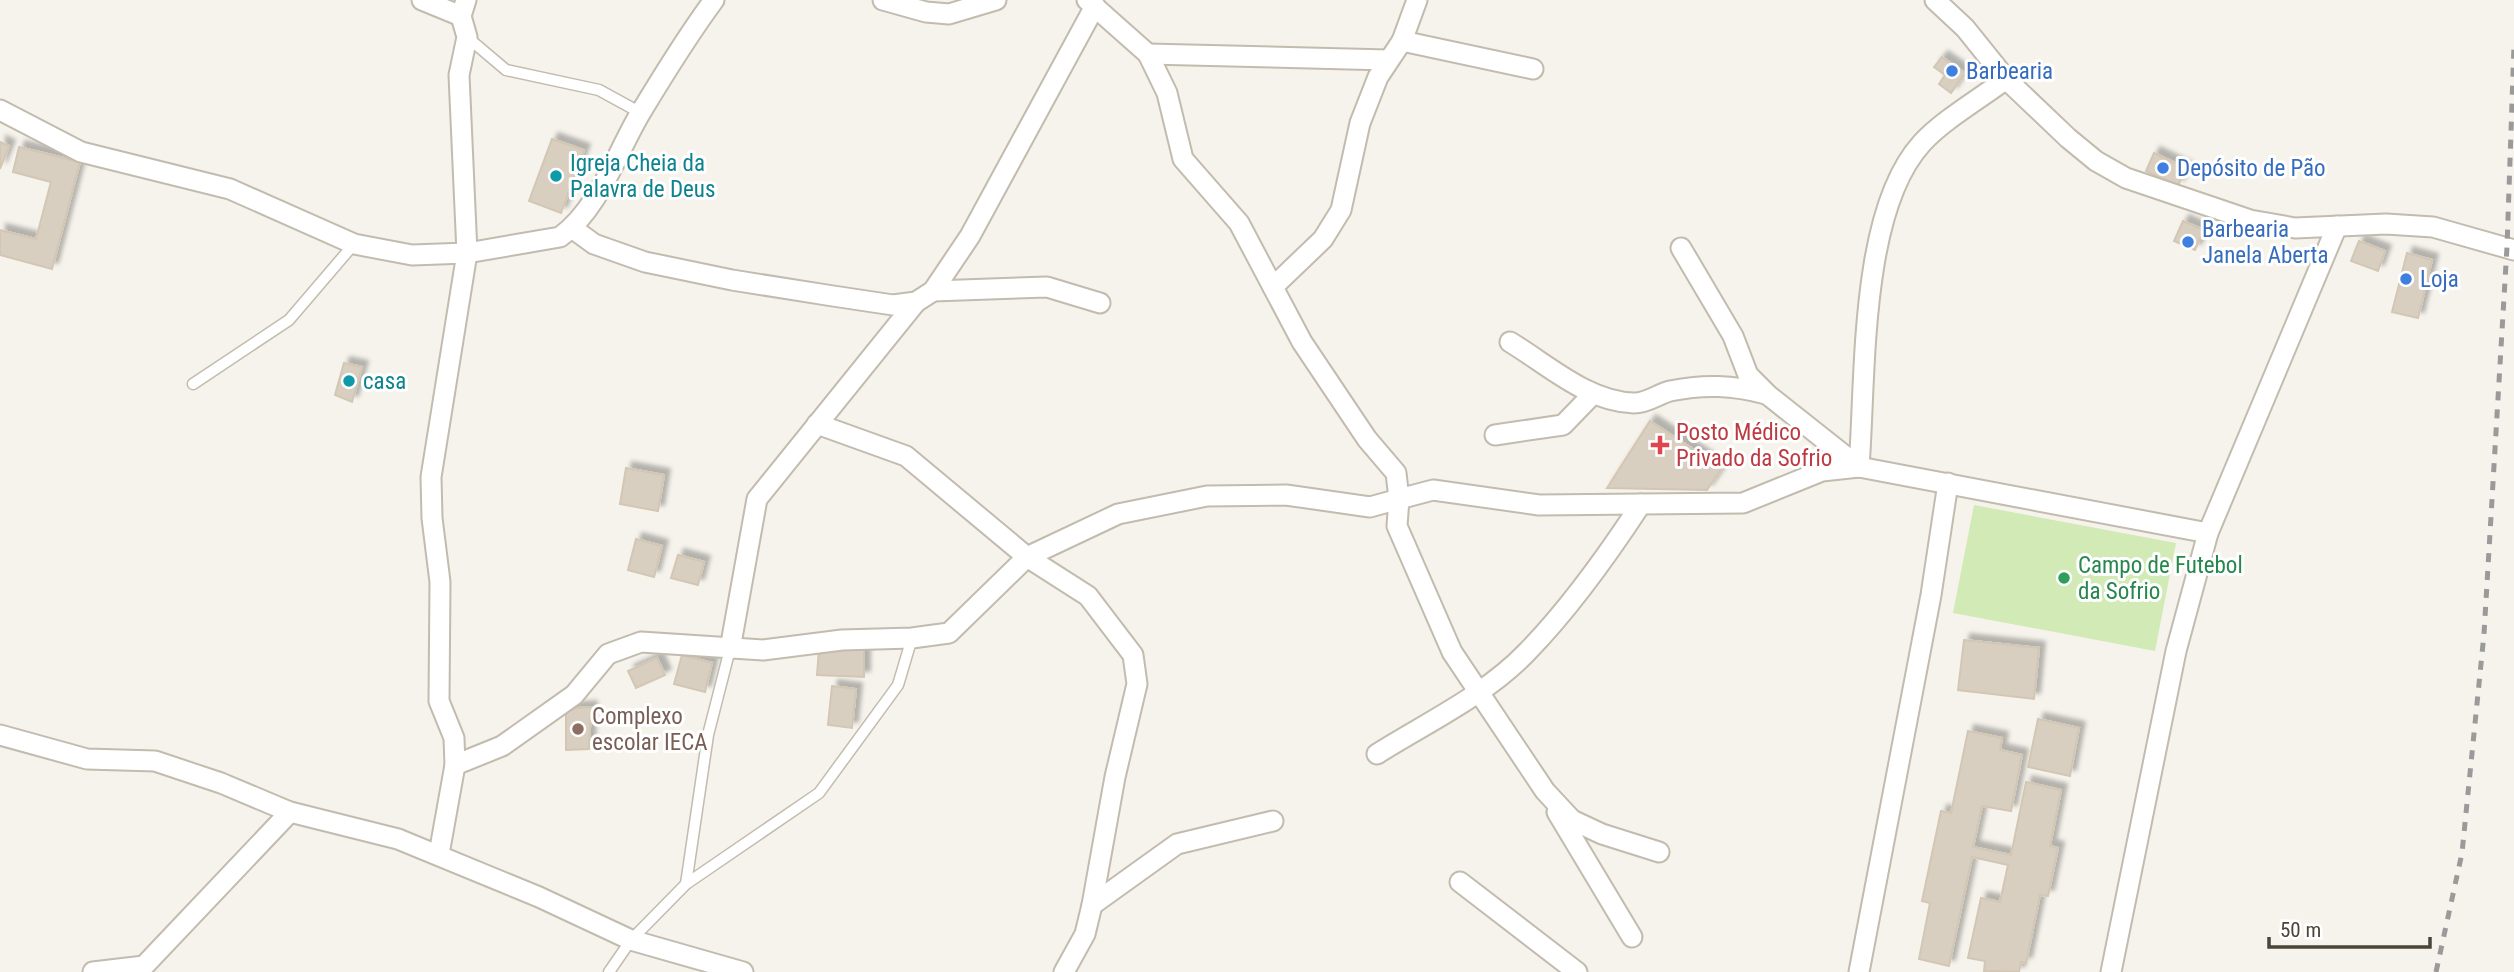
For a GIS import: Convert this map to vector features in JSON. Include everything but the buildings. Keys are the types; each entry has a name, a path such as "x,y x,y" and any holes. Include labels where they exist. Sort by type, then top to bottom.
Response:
{"street":[{"path":"422,0 463,8 467,37 458,75 467,253 431,477 432,518 440,582 439,701 454,738 455,765 439,854"},
{"path":"0,110 81,152 230,189 354,244 412,255 467,253 560,236 572,228 586,210 641,113 714,0"},
{"path":"883,0 926,12 949,14 996,0"},
{"path":"1273,287 1323,239 1341,209 1360,123 1388,60 1402,41 1418,0"},
{"path":"1935,0 1965,28 2006,79 2068,138 2096,161 2126,178 2250,220 2295,228 2386,223 2432,227 2514,250"},
{"path":"730,649 757,499 916,302 933,291 970,236 1091,3 1148,54 1167,93 1183,159 1239,223 1309,353 1367,439 1396,473 1399,499 1397,526 1452,652 1480,690 1545,791 1632,937"},
{"path":"1402,41 1533,69"},
{"path":"1148,54 1388,60"},
{"path":"1859,467 1864,346 1881,234 1894,184 1922,143 2006,79"},
{"path":"2111,972 2176,651 2208,533 2337,226"},
{"path":"572,228 594,244 657,264 732,280 893,305 916,302"},
{"path":"1681,248 1733,335 1748,374 1768,395 1859,467"},
{"path":"933,291 1047,286 1100,303"},
{"path":"1510,342 1592,394 1634,403 1702,386 1739,387 1768,395"},
{"path":"1495,435 1563,425 1592,394"},
{"path":"817,424 906,456 1027,557 1088,596 1133,654 1137,684 1115,777 1092,905 1085,934 1064,972"},
{"path":"455,765 502,746 574,695 608,654 642,642 763,650 842,640 912,638 949,633 1027,557 1118,514 1207,496 1286,495 1370,507 1433,490 1539,505 1743,503 1822,471 1859,467 2208,533"},
{"path":"1859,972 1931,595 1948,482"},
{"path":"1377,754 1480,690 1526,654 1608,556 1641,505"},
{"path":"0,735 87,759 155,761 221,783 290,812 398,839 439,854 631,940 743,972"},
{"path":"1545,791 1572,820 1602,834 1659,852"},
{"path":"93,972 144,966 290,812"},
{"path":"1092,905 1177,844 1273,821"},
{"path":"1460,882 1577,972"}],"lane":[{"path":"467,37 506,69 599,90 641,113"},
{"path":"193,384 289,320 354,244"},
{"path":"609,972 631,940 686,884 819,793 898,685 912,638"},
{"path":"686,884 708,735 730,649"}],"green space":[{"name":"Campo de Futebol da Sofrio","path":"1974,505 2176,543 2155,651 1953,613"}],"railway":[{"path":"2436,972 2462,853 2484,634 2507,247 2514,45"}],"place":[{"name":"Barbearia","path":"1952,71"},
{"name":"Depósito de Pão","path":"2163,168"},
{"name":"Igreja Cheia da Palavra de Deus","path":"556,176"},
{"name":"Barbearia Janela Aberta","path":"2188,242"},
{"name":"Loja","path":"2406,279"},
{"name":"casa","path":"349,381"},
{"name":"Posto Médico Privado da Sofrio","path":"1660,445"},
{"name":"Campo de Futebol da Sofrio","path":"2064,578"},
{"name":"Complexo escolar IECA","path":"578,729"}]}
